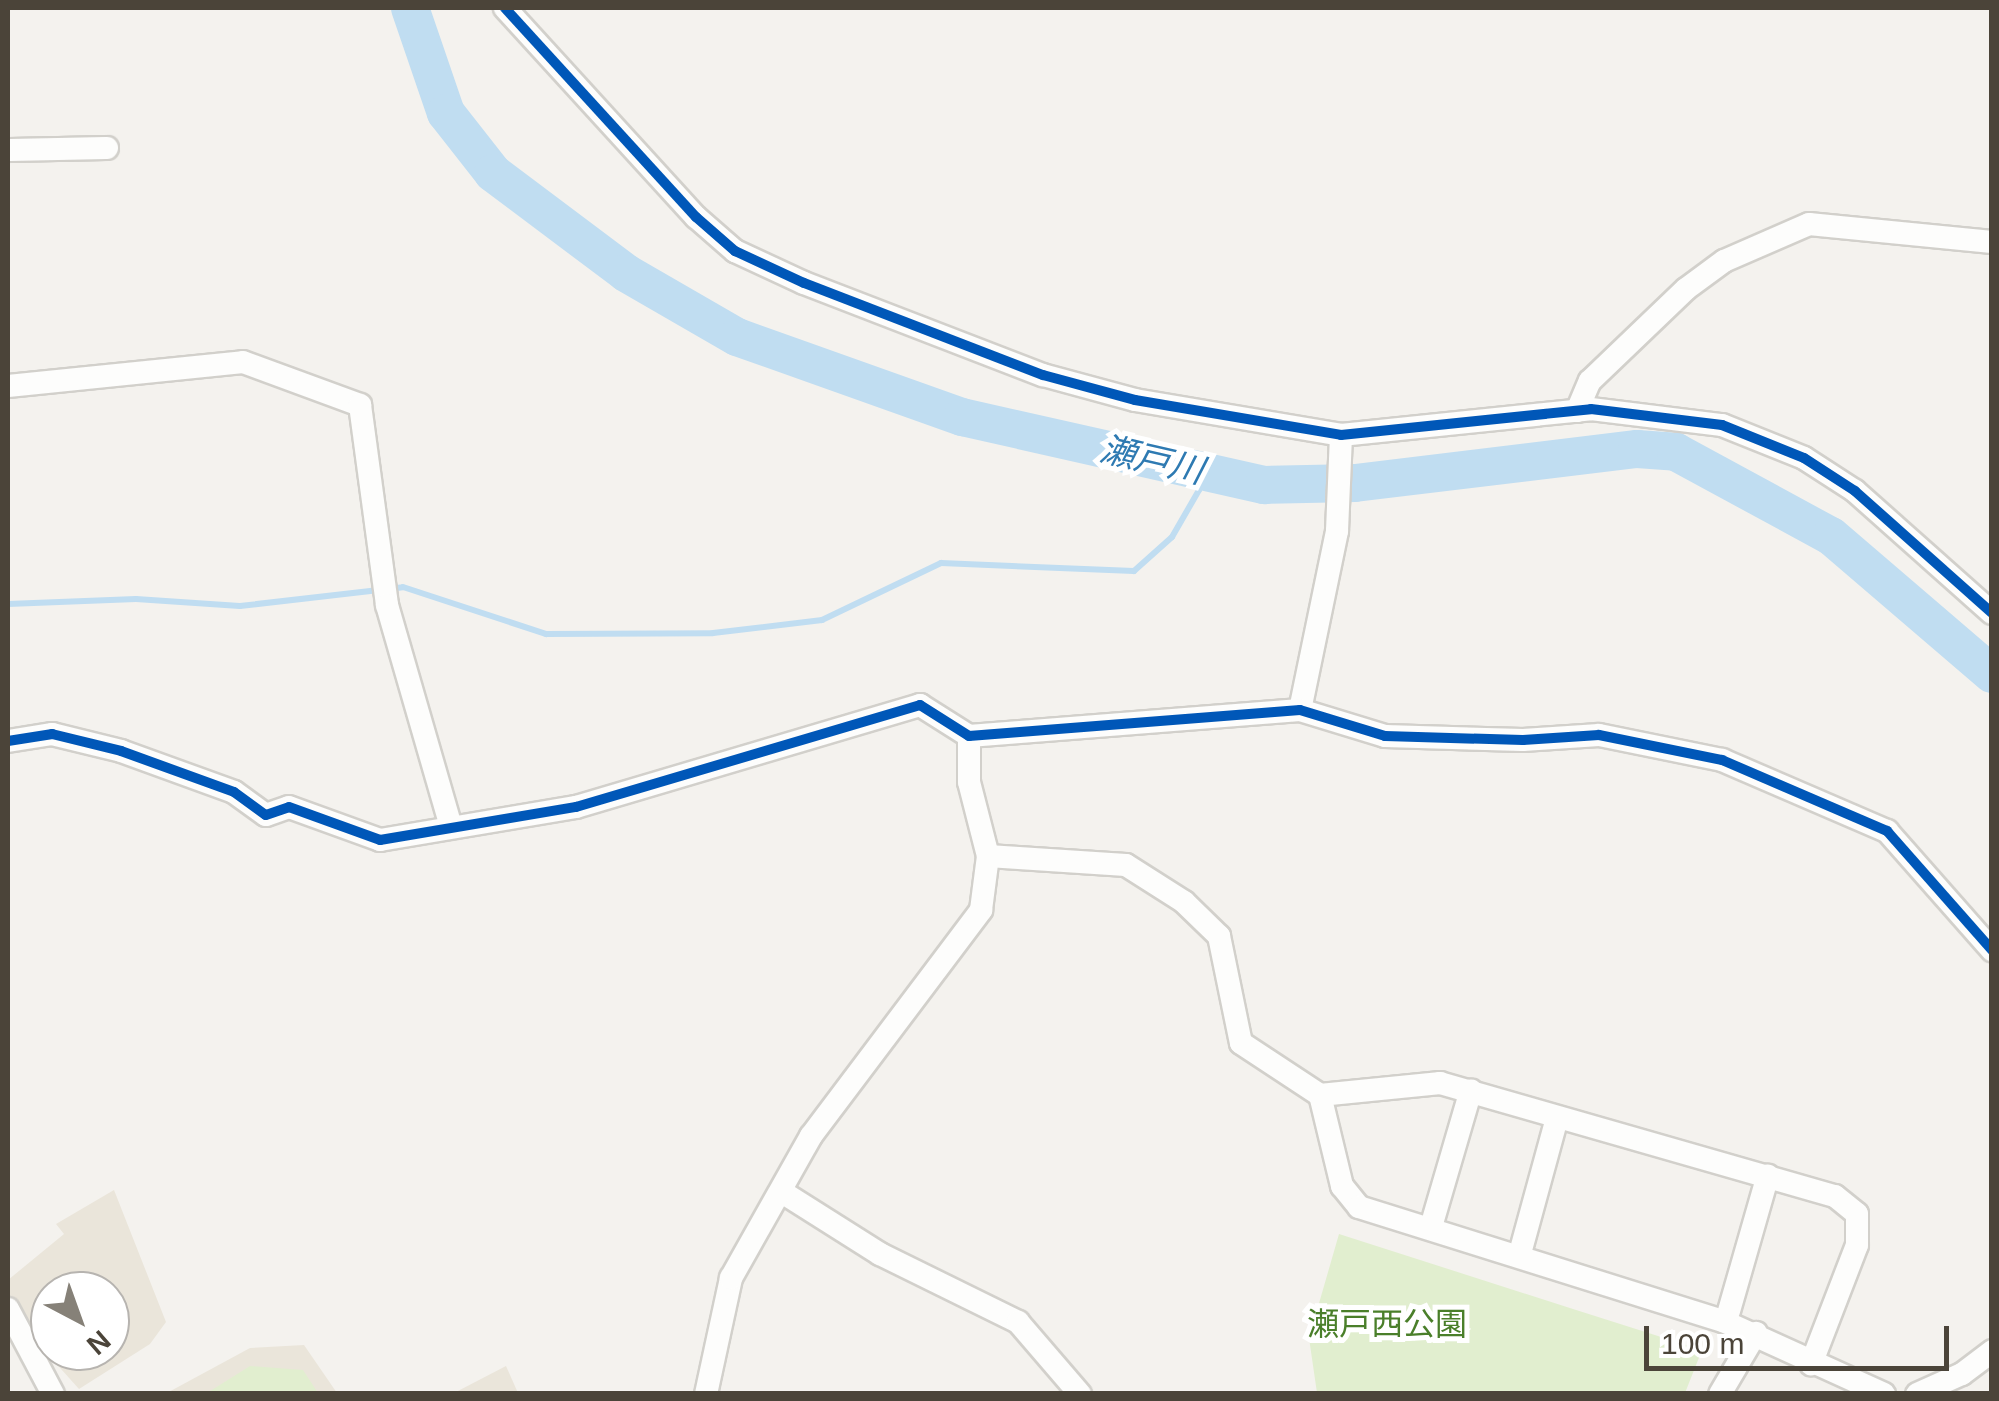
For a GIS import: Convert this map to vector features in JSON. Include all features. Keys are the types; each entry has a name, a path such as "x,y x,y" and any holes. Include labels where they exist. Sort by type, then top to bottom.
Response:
{"street":[{"path":"505,8 524,36 735,251 1043,374 1136,400 1341,439 1577,410 1654,412 1722,425 1804,458 1856,490 1992,612"},
{"path":"8,150 107,148"},
{"path":"1577,410 1590,381 1693,284 1724,261 1810,224 1992,242"},
{"path":"8,386 243,362 360,405 388,605 450,827"},
{"path":"1300,710 1337,523 1341,439"},
{"path":"8,741 52,734 120,751 234,792 266,815 290,806 380,840 576,807 920,705 969,736 1300,710 1385,736 1522,740 1598,734 1722,760 1887,831 1992,950"},
{"path":"706,1394 731,1278 810,1136 981,910 988,856 970,782 969,736"},
{"path":"988,856 1126,865 1184,902 1220,936 1241,1043 1320,1095 1394,1083 1471,1090 1835,1196 1856,1214 1857,1245 1811,1364"},
{"path":"1433,1220 1471,1090"},
{"path":"1320,1095 1342,1186 1359,1207 1756,1333 1811,1364 1884,1394"},
{"path":"1522,1246 1557,1118"},
{"path":"1729,1310 1768,1174"},
{"path":"782,1192 880,1254 1018,1322 1080,1394"},
{"path":"8,1309 53,1394"},
{"path":"1720,1394 1756,1333"},
{"path":"1917,1394 1962,1374 1992,1351"}],"shaded area":[{"path":"114,1190 166,1322 150,1344 130,1357 130,1271 30,1271 30,1334 8,1310 8,1280 64,1234 56,1224"},
{"path":"304,1345 337,1393 165,1394 250,1348"},
{"path":"506,1366 518,1393 454,1393"},
{"path":"63,1371 107,1371 79,1389"}],"green space":[{"name":"瀬戸西公園","path":"1339,1234 1702,1350 1685,1393 1317,1393 1309,1338"},
{"path":"250,1366 303,1370 318,1393 207,1393"}],"waterway":[{"name":"瀬戸川","path":"410,8 446,113 493,173 626,273 737,337 962,417 1264,485 1355,483 1637,449 1676,452 1831,536 1992,674"},
{"path":"8,604 136,599 240,606 403,587 546,634 713,633 822,620 941,563 1134,571 1172,537 1199,490 1189,467"}],"cycle path":[{"path":"505,8 696,217 735,251 804,283 1043,375 1135,400 1341,435 1591,409 1722,425 1804,458 1855,491 1992,613"},
{"path":"8,741 52,734 121,751 234,792 266,815 289,807 380,840 576,807 920,705 969,736 1300,710 1385,736 1523,740 1599,735 1722,760 1887,831 1992,950"}]}
